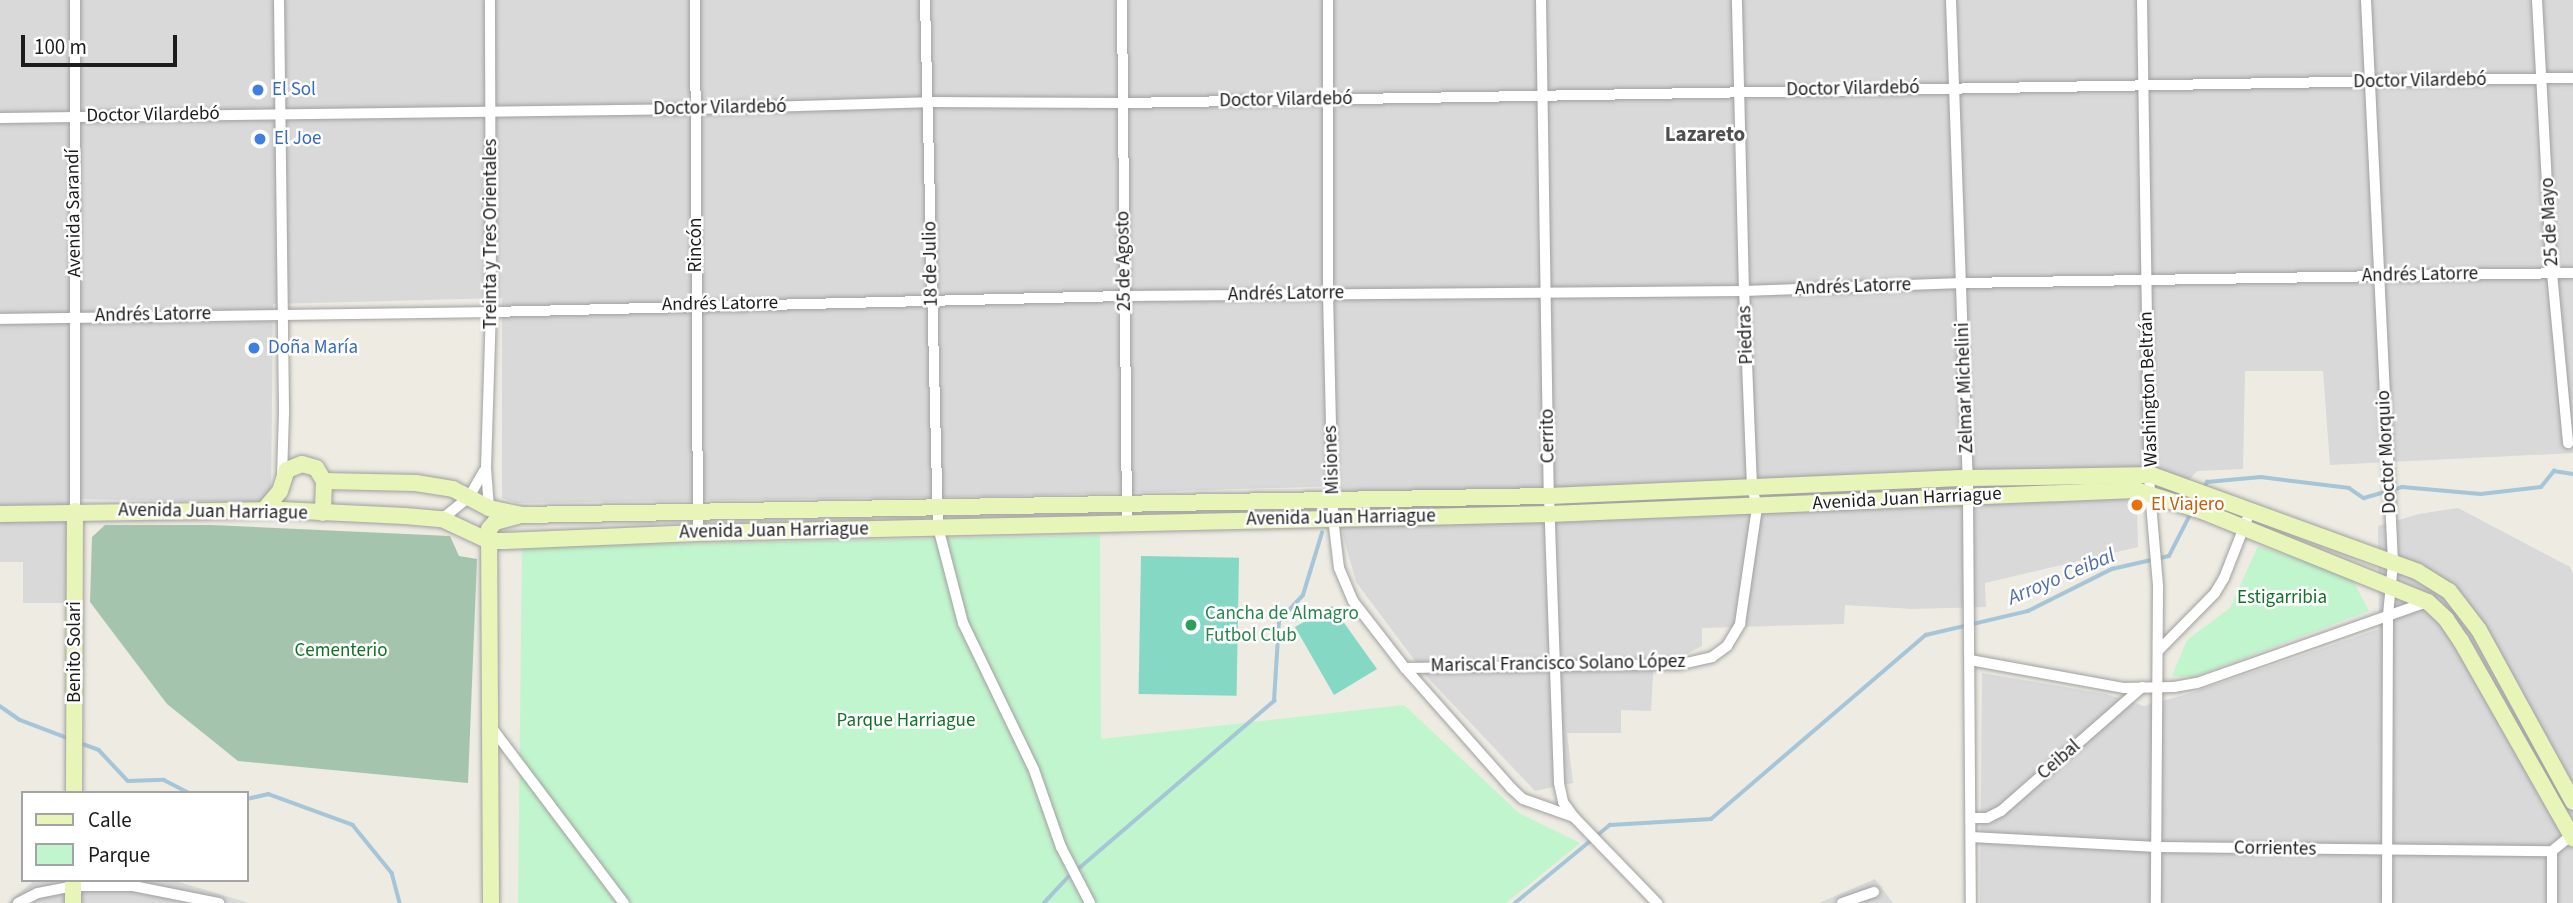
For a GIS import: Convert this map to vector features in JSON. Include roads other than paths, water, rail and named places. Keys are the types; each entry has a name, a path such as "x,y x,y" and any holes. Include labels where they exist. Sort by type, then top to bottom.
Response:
{"street":[{"name":"Avenida Sarandí","path":"75,0 75,511"},
{"path":"279,0 283,313 281,485 287,511"},
{"name":"Treinta y Tres Orientales","path":"489,508 486,468 491,312 490,0"},
{"name":"Rincón","path":"695,0 698,533"},
{"name":"18 de Julio","path":"925,0 938,527 963,623 1034,770 1061,847 1090,903"},
{"name":"25 de Agosto","path":"1122,0 1127,522"},
{"name":"Misiones","path":"1328,0 1328,293 1333,518 1339,568 1353,601 1405,668 1523,799 1574,817"},
{"name":"Cerrito","path":"1541,0 1549,496 1559,783 1563,802 1574,817 1657,903"},
{"name":"Piedras","path":"1712,657 1727,646 1740,624 1757,507 1752,487 1744,291 1737,92 1737,0"},
{"name":"Zelmar Michelini","path":"1951,0 1968,496 1971,903"},
{"name":"Washington Beltrán","path":"2142,0 2152,475 2150,492 2158,586 2157,903"},
{"name":"Doctor Morquio","path":"2366,0 2393,563 2388,615 2387,903"},
{"name":"25 de Mayo","path":"2537,0 2552,273 2568,443"},
{"name":"Doctor Vilardebó","path":"0,118 282,112 696,109 927,103 1122,103 2573,78"},
{"name":"Andrés Latorre","path":"0,319 491,312 697,304 1125,296 1744,291 1962,284 2573,273"},
{"path":"264,510 281,485 287,470 302,464 316,468 324,481 323,513"},
{"name":"Treinta y Tres Orientales","path":"442,519 468,497 486,468"},
{"name":"Avenida Juan Harriague","path":"324,481 416,483 453,489 489,508 521,515 1549,496 1967,478 2152,475 2251,509 2393,563 2435,582 2465,608 2573,802"},
{"name":"Avenida Juan Harriague","path":"0,513 264,510 442,519 497,541 698,533 1550,514 2136,490 2150,492 2205,512 2428,602"},
{"path":"2158,651 2215,593 2224,578 2251,509"},
{"name":"Benito Solari","path":"74,791 75,511"},
{"path":"491,903 497,541 491,525 521,515"},
{"path":"1970,660 2095,684 2158,687 2197,683 2428,602 2446,619 2461,641 2572,835 2552,851 2552,903"},
{"name":"Mariscal Francisco Solano López","path":"1405,668 1682,664 1712,657"},
{"name":"Ceibal","path":"1971,818 1987,818 2001,811 2142,687"},
{"path":"492,728 624,903"},
{"name":"Corrientes","path":"1971,837 2157,847 2389,852 2552,851"},
{"path":"73,883 73,903"},
{"path":"18,903 38,893 73,883 132,886 219,903"},
{"path":"1842,903 1874,892"}],"waterway":[{"name":"Arroyo Ceibal","path":"2203,490 2207,482 2261,477 2349,488 2364,498 2402,487 2481,494 2541,487 2554,471 2573,474"},
{"name":"Arroyo Ceibal","path":"1515,903 1610,825 1711,819 1926,635 2028,611 2112,569 2169,556 2191,513"},
{"path":"1077,870 1274,701 1279,621 1303,595 1322,533"},
{"name":"Arroyo Ceibal","path":"0,706 20,720 70,739"},
{"name":"Arroyo Ceibal","path":"80,743 99,750 128,781 164,780 185,791"},
{"name":"Arroyo Ceibal","path":"248,799 268,794 353,825 392,873 400,903"},
{"path":"1044,903 1068,877"}],"place":[{"name":"El Sol","path":"258,90"},
{"name":"El Joe","path":"260,139"},
{"name":"Doña María","path":"254,348"},
{"name":"El Viajero","path":"2137,505"},
{"name":"Cancha de Almagro Futbol Club","path":"1191,625"}],"district":[{"name":"Lazareto","path":"1705,134"}],"park label":[{"name":"Estigarribia","path":"2282,598"},
{"name":"Cementerio","path":"341,651"},
{"name":"Parque Harriague","path":"906,721"}]}
